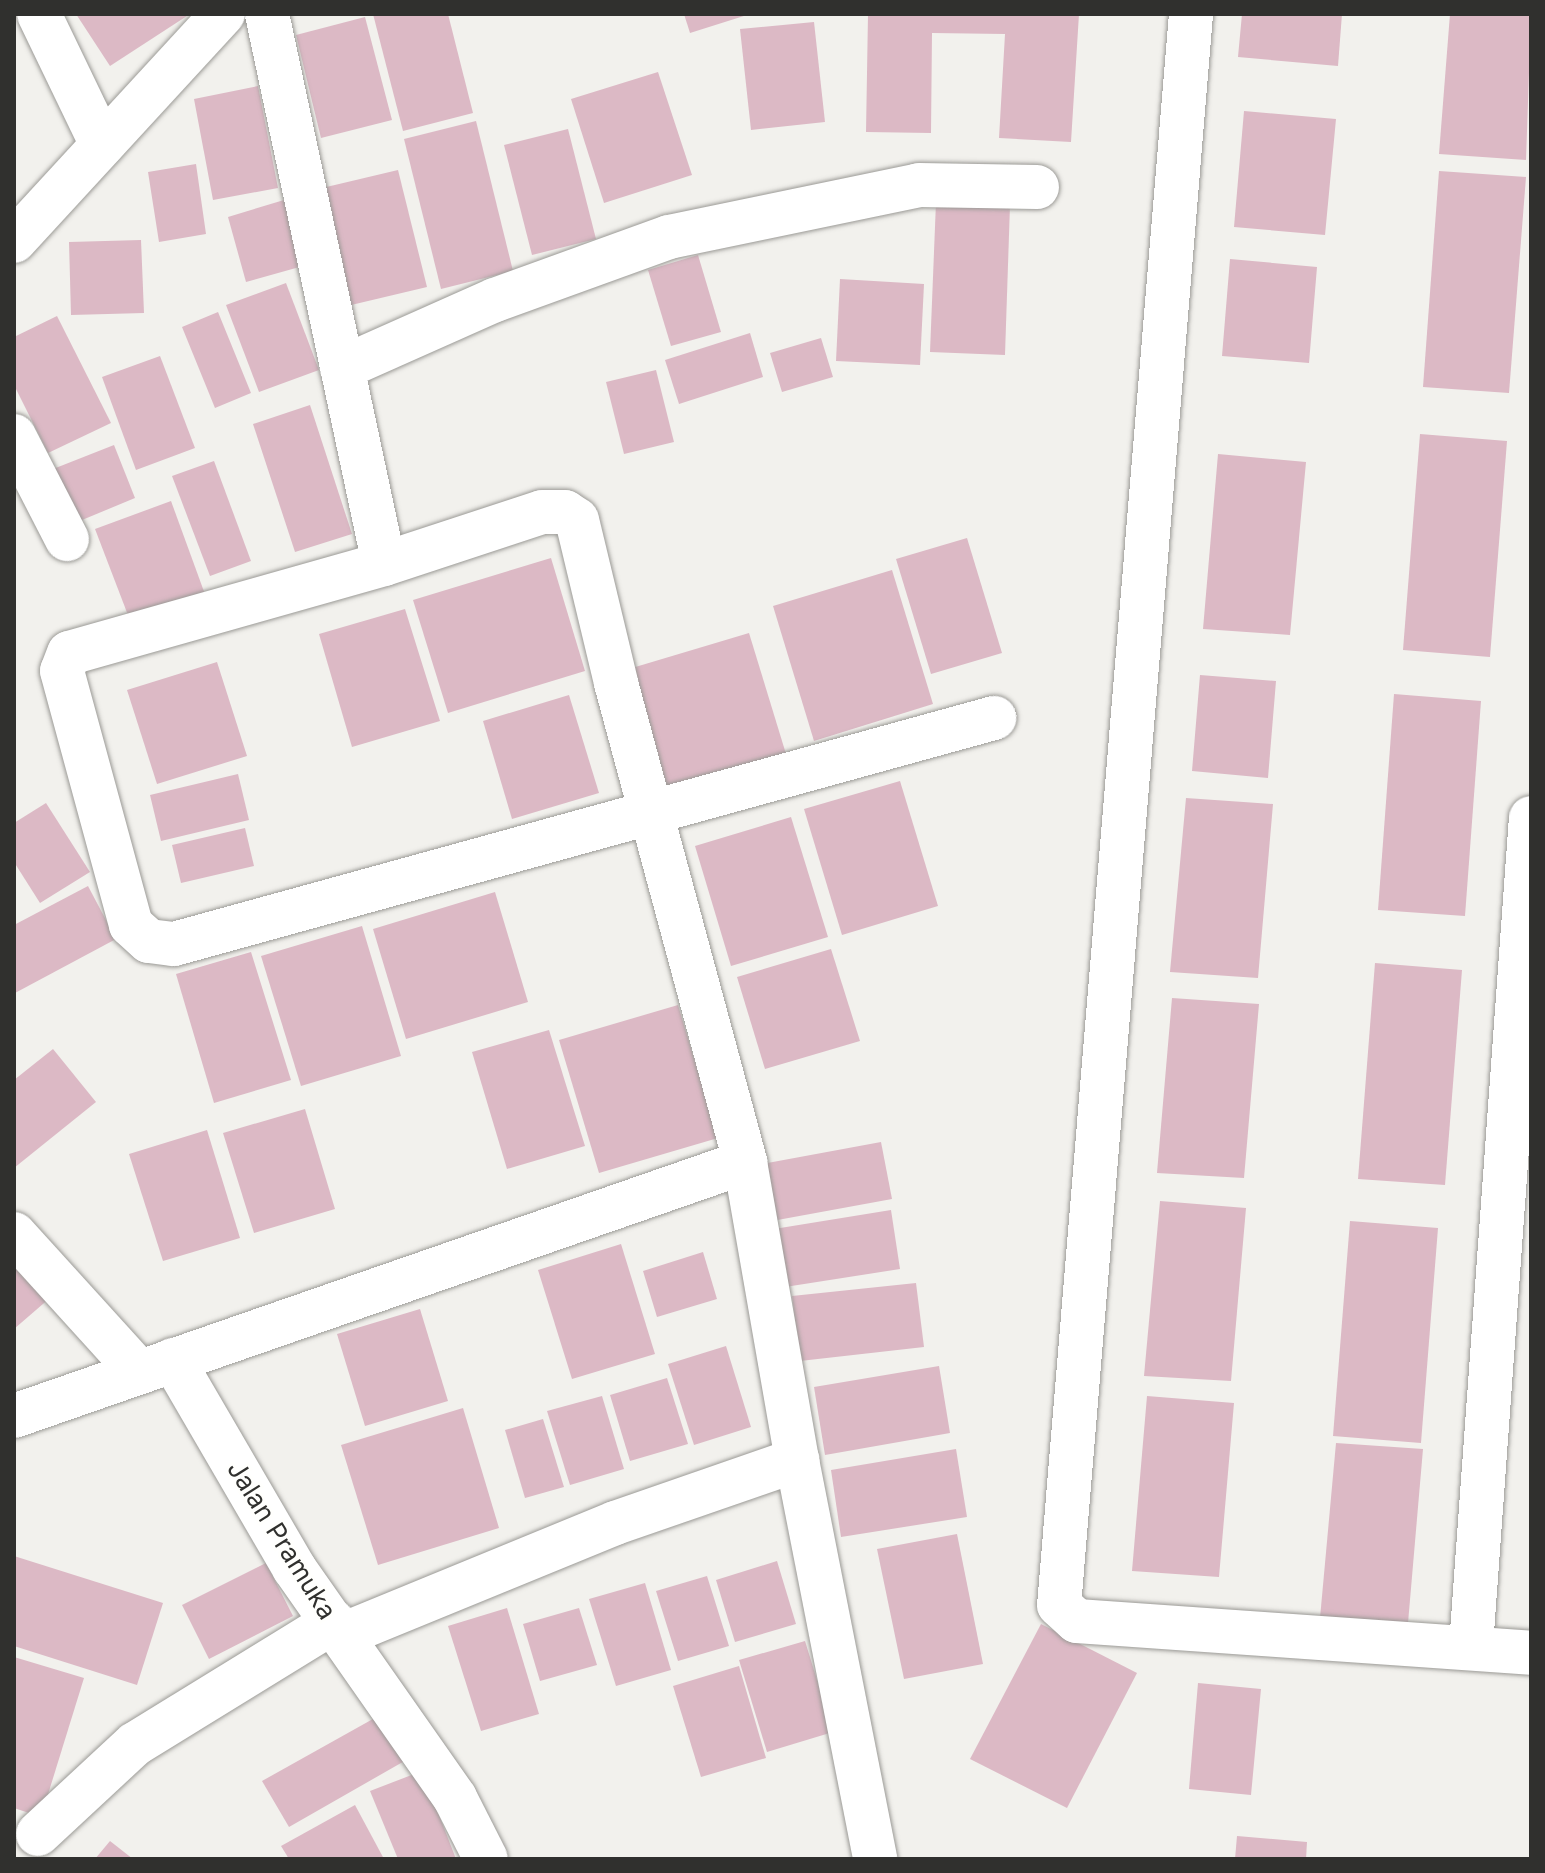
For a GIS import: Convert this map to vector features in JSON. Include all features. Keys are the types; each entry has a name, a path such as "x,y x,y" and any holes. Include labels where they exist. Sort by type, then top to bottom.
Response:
{"street":[{"path":"39,14 102,145"},
{"path":"14,241 223,14"},
{"path":"267,14 384,564"},
{"path":"1191,14 1059,1605 1077,1621 1471,1646 1531,1653"},
{"path":"342,368 495,300 669,237 919,185 1037,187"},
{"path":"14,436 67,539"},
{"path":"875,1859 797,1460 745,1162 655,814 616,683 577,520 565,512 542,512 384,564 69,653 62,671 131,925 149,941 174,944 655,814 994,718"},
{"path":"1471,1646 1531,818"},
{"path":"14,1416 745,1162"},
{"name":"Jalan Pramuka","path":"14,1234 156,1366 455,1798 486,1859"},
{"path":"38,1834 135,1744 338,1629 615,1523 797,1460"}],"building":[{"path":"76,14 190,14 110,66"},
{"path":"373,14 448,14 473,113 403,131"},
{"path":"684,14 747,14 747,15 690,33"},
{"path":"868,14 1079,14 1071,142 999,138 1005,34 932,33 931,133 866,132"},
{"path":"1242,14 1342,14 1338,66 1238,57"},
{"path":"1450,14 1531,14 1526,160 1439,154"},
{"path":"365,17 392,120 321,138 296,35"},
{"path":"814,22 825,122 751,130 740,29"},
{"path":"658,72 692,175 604,203 571,99"},
{"path":"258,86 278,188 213,200 194,99"},
{"path":"1244,111 1336,119 1325,235 1234,227"},
{"path":"476,121 513,271 441,289 404,139"},
{"path":"568,129 596,239 532,255 504,145"},
{"path":"196,164 206,234 159,242 148,172"},
{"path":"398,170 427,287 347,306 318,189"},
{"path":"1439,171 1526,177 1509,393 1423,387"},
{"path":"284,200 303,266 246,282 228,217"},
{"path":"936,202 1010,205 1005,355 930,352"},
{"path":"141,240 144,313 71,315 69,242"},
{"path":"698,255 721,332 671,346 648,270"},
{"path":"1230,259 1317,267 1309,363 1222,356"},
{"path":"840,279 924,284 920,365 836,361"},
{"path":"286,283 319,370 259,392 226,305"},
{"path":"218,312 251,393 215,408 182,327"},
{"path":"57,316 111,423 48,453 14,385 14,337"},
{"path":"750,333 763,377 679,404 665,360"},
{"path":"821,338 833,377 782,392 770,353"},
{"path":"160,356 195,448 136,470 102,377"},
{"path":"656,370 674,442 624,454 606,382"},
{"path":"310,405 352,534 295,552 253,424"},
{"path":"1420,434 1507,441 1490,657 1403,650"},
{"path":"114,445 135,498 70,525 48,471"},
{"path":"1218,454 1306,462 1290,635 1203,629"},
{"path":"214,461 251,561 210,576 172,476"},
{"path":"171,501 206,597 131,623 95,529"},
{"path":"967,538 1002,653 931,674 896,559"},
{"path":"551,558 585,671 448,713 413,600"},
{"path":"892,570 933,704 814,741 773,606"},
{"path":"405,609 440,721 352,747 319,634"},
{"path":"749,633 786,754 668,790 632,668"},
{"path":"217,662 247,756 157,784 127,690"},
{"path":"1200,675 1276,681 1268,778 1192,771"},
{"path":"1394,694 1481,701 1465,916 1378,910"},
{"path":"569,695 599,793 512,819 483,721"},
{"path":"238,774 249,820 161,841 150,795"},
{"path":"900,781 938,906 842,935 804,809"},
{"path":"1186,798 1273,804 1258,978 1170,972"},
{"path":"46,803 90,872 40,903 14,862 14,823"},
{"path":"791,817 828,937 731,966 695,846"},
{"path":"245,828 254,866 181,883 172,845"},
{"path":"88,886 116,939 15,993 14,925"},
{"path":"495,892 528,1002 406,1039 373,929"},
{"path":"362,926 401,1056 301,1086 261,956"},
{"path":"831,949 860,1041 765,1069 737,977"},
{"path":"251,952 291,1080 214,1103 176,974"},
{"path":"1375,963 1462,970 1445,1185 1358,1179"},
{"path":"1172,998 1259,1004 1244,1178 1157,1173"},
{"path":"678,1005 718,1138 599,1173 559,1040"},
{"path":"549,1030 585,1146 507,1169 472,1052"},
{"path":"53,1049 96,1102 14,1168 14,1080"},
{"path":"305,1109 335,1209 254,1233 223,1133"},
{"path":"207,1130 240,1238 163,1261 129,1154"},
{"path":"881,1142 892,1199 772,1221 762,1164"},
{"path":"1160,1201 1246,1208 1231,1381 1144,1376"},
{"path":"891,1210 900,1269 785,1287 774,1229"},
{"path":"1350,1221 1438,1228 1421,1443 1333,1436"},
{"path":"621,1244 655,1354 572,1379 538,1270"},
{"path":"703,1252 717,1299 657,1317 643,1271"},
{"path":"14,1255 51,1297 14,1329"},
{"path":"916,1283 924,1347 800,1361 792,1296"},
{"path":"420,1309 448,1401 365,1426 337,1334"},
{"path":"726,1346 751,1427 694,1445 668,1364"},
{"path":"939,1366 950,1433 825,1455 814,1387"},
{"path":"667,1378 688,1444 630,1461 610,1395"},
{"path":"602,1396 624,1469 570,1485 547,1411"},
{"path":"1147,1396 1234,1403 1219,1577 1132,1571"},
{"path":"463,1408 499,1528 378,1565 341,1445"},
{"path":"543,1419 564,1487 525,1498 505,1430"},
{"path":"1336,1443 1423,1449 1408,1623 1320,1618"},
{"path":"956,1449 967,1517 841,1537 831,1470"},
{"path":"957,1534 983,1664 904,1679 877,1549"},
{"path":"14,1556 163,1603 137,1685 14,1646"},
{"path":"777,1561 796,1624 735,1642 716,1580"},
{"path":"266,1563 293,1616 209,1659 182,1605"},
{"path":"707,1576 729,1646 678,1661 656,1591"},
{"path":"645,1583 671,1670 616,1686 589,1599"},
{"path":"507,1608 539,1714 481,1731 448,1626"},
{"path":"579,1608 597,1665 540,1681 523,1624"},
{"path":"1041,1624 1137,1673 1067,1808 970,1759"},
{"path":"805,1641 833,1732 767,1752 739,1660"},
{"path":"14,1657 84,1678 41,1817 14,1808"},
{"path":"739,1666 766,1758 701,1777 673,1686"},
{"path":"1198,1683 1261,1689 1251,1795 1189,1789"},
{"path":"389,1710 415,1755 289,1827 262,1781"},
{"path":"422,1771 456,1859 398,1859 370,1791"},
{"path":"355,1805 384,1859 289,1859 281,1846"},
{"path":"1237,1836 1307,1842 1306,1859 1235,1859"},
{"path":"110,1841 133,1859 95,1859"}]}
